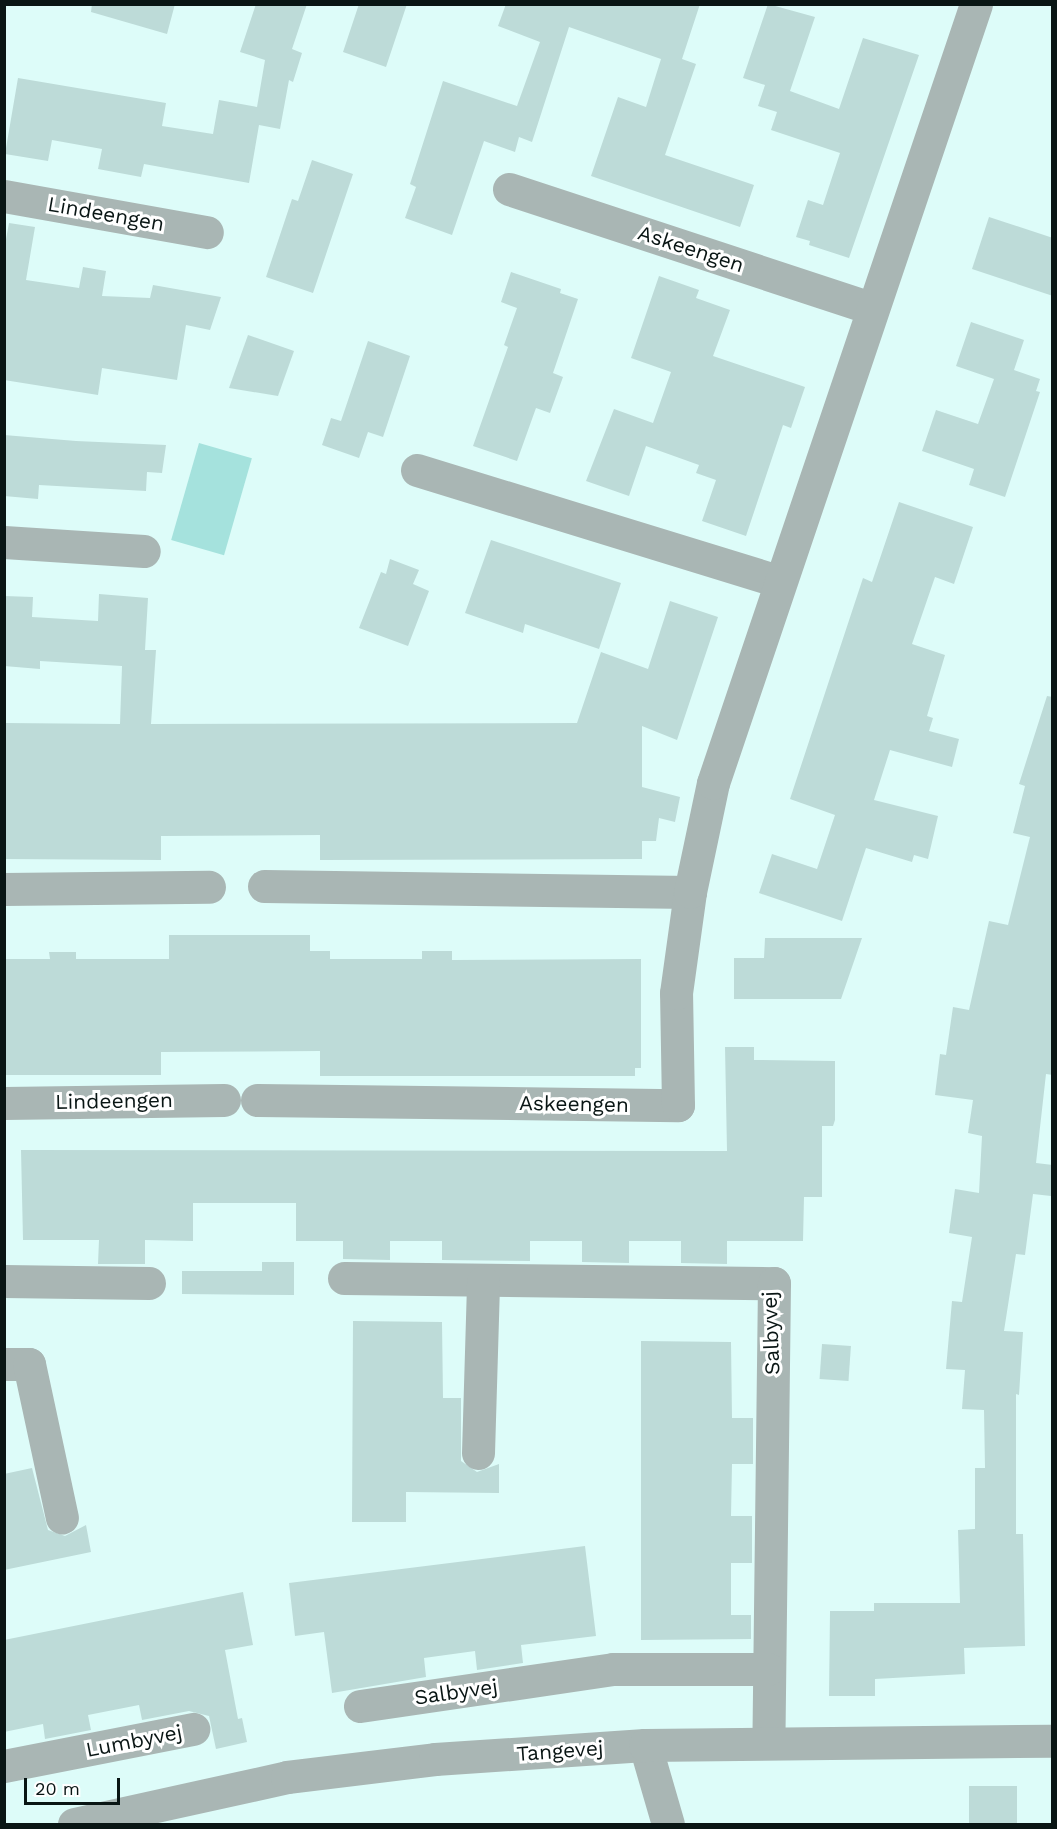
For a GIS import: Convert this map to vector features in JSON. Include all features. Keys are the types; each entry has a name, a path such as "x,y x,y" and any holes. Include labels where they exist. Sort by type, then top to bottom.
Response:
{"street":[{"name":"Askeengen","path":"256,1100 678,1105 676,993 690,892 713,783 778,581 872,308 969,6"},
{"name":"Askeengen","path":"509,189 872,308"},
{"name":"Lindeengen","path":"4,196 207,232"},
{"path":"417,470 778,581"},
{"path":"4,542 144,551"},
{"path":"264,886 690,892"},
{"path":"4,889 209,888"},
{"name":"Lindeengen","path":"4,1103 224,1100"},
{"name":"Salbyvej","path":"344,1278 483,1282 774,1282 768,1742"},
{"path":"4,1281 149,1283"},
{"path":"477,1453 483,1282"},
{"path":"4,1364 29,1364 62,1518"},
{"name":"Salbyvej","path":"360,1706 613,1669 768,1669"},
{"name":"Lumbyvej","path":"4,1766 193,1729"},
{"name":"Tangevej","path":"74,1824 287,1777 435,1759 645,1745 1053,1741"},
{"path":"645,1745 668,1824"}],"shaded area":[{"path":"199,443 252,458 224,555 171,540"}],"building":[{"path":"92,4 175,4 167,34 91,12"},
{"path":"256,4 307,4 292,49 302,53 293,82 289,80 280,129 259,125 249,183 144,164 141,177 98,169 102,149 52,140 48,161 5,154 18,78 166,103 162,126 213,134 219,100 257,107 265,60 240,52"},
{"path":"359,4 407,4 386,67 343,52"},
{"path":"506,4 700,4 682,59 696,64 665,155 754,185 740,227 591,176 618,97 646,107 661,59 569,27 532,142 519,137 515,152 484,141 452,235 405,218 416,187 410,184 443,81 517,106 540,42 498,26"},
{"path":"768,4 815,17 790,91 839,109 863,38 919,55 849,258 809,245 810,241 796,237 808,200 823,205 840,153 771,130 777,112 758,106 765,85 743,78"},
{"path":"312,160 353,174 313,293 266,277 292,199 298,201"},
{"path":"989,217 1053,238 1053,296 972,269"},
{"path":"9,223 35,227 26,280 79,288 83,267 106,271 102,296 150,298 153,285 221,297 210,330 186,325 177,380 102,368 98,395 4,380 4,250"},
{"path":"511,272 561,289 560,293 578,299 553,373 563,377 550,413 536,408 517,461 473,446 508,347 504,345 517,308 501,302"},
{"path":"659,276 699,290 696,298 730,310 713,356 805,387 791,428 783,425 746,536 702,521 716,480 696,473 699,465 646,446 629,496 586,481 614,409 653,423 671,372 631,358"},
{"path":"971,322 1024,340 1014,370 1040,379 1036,391 1040,392 1005,497 969,485 974,469 922,451 936,410 978,424 994,379 956,366"},
{"path":"248,335 294,351 278,396 229,388"},
{"path":"368,341 410,356 383,437 368,432 359,458 322,445 331,418 341,421"},
{"path":"4,435 166,445 162,473 147,472 146,491 39,485 38,499 4,496"},
{"path":"899,502 973,527 954,584 935,577 912,644 945,655 927,716 933,718 929,731 959,739 952,767 890,750 874,800 938,816 928,859 914,855 912,862 866,848 842,921 759,893 772,854 817,869 835,815 790,799 863,578 872,582"},
{"path":"491,540 621,583 599,649 525,624 523,633 465,613"},
{"path":"390,559 419,570 413,584 429,591 408,646 359,628 381,572 386,574"},
{"path":"99,594 148,598 145,650 156,650 151,724 577,723 601,652 648,669 670,601 718,617 677,740 642,726 642,787 680,797 675,822 659,818 656,841 642,841 642,859 320,860 320,835 161,836 161,860 4,859 4,723 120,724 122,666 40,661 40,669 4,666 4,596 33,597 32,617 98,621"},
{"path":"1047,696 1053,697 1053,1075 1046,1074 1036,1163 1053,1165 1053,1182 1051,1196 1033,1194 1025,1255 1016,1254 1004,1331 1023,1332 1019,1395 1016,1394 1016,1534 1023,1534 1025,1646 964,1648 965,1674 875,1679 875,1696 829,1696 830,1611 874,1611 874,1603 960,1603 958,1530 975,1529 975,1468 985,1468 984,1410 962,1409 965,1370 946,1369 952,1301 962,1302 972,1237 949,1233 955,1189 979,1193 982,1136 968,1133 973,1100 935,1095 940,1054 946,1055 953,1007 969,1010 989,921 1008,925 1030,837 1013,833 1025,786 1019,784"},
{"path":"169,935 310,935 310,951 330,951 330,959 422,959 422,951 452,951 452,960 641,959 641,1068 635,1068 635,1076 320,1076 320,1051 161,1052 161,1075 4,1075 4,959 50,959 49,952 76,952 76,959 169,959"},
{"path":"765,938 862,938 841,999 734,999 734,958 764,958"},
{"path":"725,1047 754,1047 754,1060 835,1061 835,1120 833,1126 822,1126 822,1197 804,1197 803,1241 727,1241 727,1264 681,1263 681,1241 629,1241 629,1263 582,1262 582,1241 530,1241 530,1261 442,1260 442,1241 390,1241 390,1260 343,1259 343,1241 296,1241 296,1203 193,1203 193,1241 145,1240 145,1264 98,1264 99,1240 23,1240 21,1150 727,1151"},
{"path":"262,1262 294,1262 294,1295 182,1294 182,1271 262,1271"},
{"path":"353,1321 442,1322 443,1398 461,1398 461,1461 477,1472 499,1464 499,1493 406,1492 406,1522 352,1522"},
{"path":"641,1341 731,1342 732,1418 753,1418 753,1464 732,1464 731,1516 752,1516 752,1563 731,1563 731,1615 751,1615 751,1639 641,1640"},
{"path":"822,1344 851,1346 848,1381 820,1379"},
{"path":"32,1468 48,1530 65,1536 86,1525 91,1552 4,1570 4,1474"},
{"path":"585,1546 596,1636 521,1645 523,1663 477,1670 475,1651 424,1658 426,1677 332,1693 324,1632 295,1636 289,1583"},
{"path":"243,1592 253,1645 225,1650 238,1719 242,1718 247,1742 216,1749 209,1716 189,1711 142,1720 139,1705 88,1715 91,1730 45,1739 43,1724 4,1732 4,1640"},
{"path":"969,1786 1017,1786 1017,1824 969,1824"}]}
